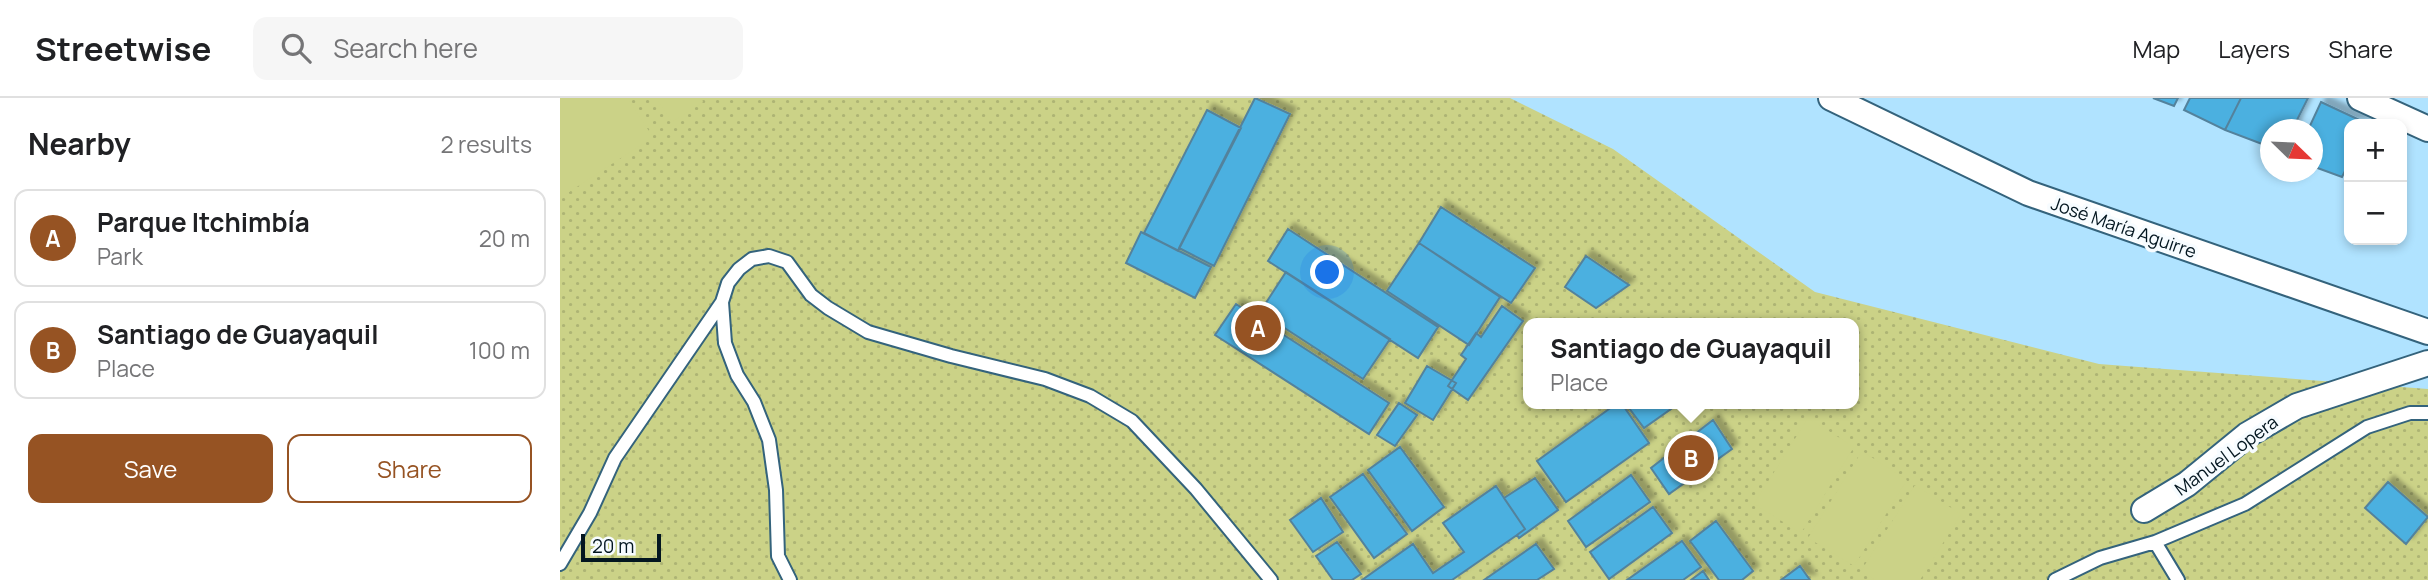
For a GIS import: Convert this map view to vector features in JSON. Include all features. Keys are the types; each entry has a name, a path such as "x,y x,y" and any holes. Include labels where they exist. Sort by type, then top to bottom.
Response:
{"street":[{"name":"José María Aguirre","path":"1831,98 2028,193 2428,332"},
{"path":"2360,98 2428,129"},
{"name":"Manuel Lopera","path":"2144,510 2187,484 2247,435 2297,406 2428,363"}],"lane":[{"path":"560,564 590,513 615,458 722,302 728,283 739,268 752,259 769,256 787,262 811,295 868,332 1045,379 1090,396 1132,421 1196,489 1271,580"},
{"path":"722,302 725,343 737,375 754,402 769,440 776,490 778,556 790,580"},
{"path":"2055,580 2100,558 2155,542 2245,505 2367,427 2410,413 2428,412"},
{"path":"2155,542 2178,580"}],"green space":[{"path":"560,98 1510,98 1613,149 1815,292 2099,364 2428,389 2428,580 560,580"},
{"path":"560,98 627,98 653,137 560,198"},
{"path":"656,98 701,98 703,102 672,122"},
{"path":"1808,418 1854,447 1801,533 1754,504"},
{"path":"1862,451 1907,480 1854,566 1808,538"},
{"path":"1915,485 1961,514 1920,580 1875,580 1861,571"}],"building":[{"path":"1255,98 1290,114 1214,266 1179,248"},
{"path":"2153,98 2178,98 2174,106"},
{"path":"2190,98 2241,98 2225,130 2184,110"},
{"path":"2241,98 2308,98 2298,119 2260,119 2260,143 2225,130"},
{"path":"2321,102 2357,119 2344,119 2342,177 2323,170 2323,119 2313,119"},
{"path":"1207,110 1241,128 1178,251 1144,233"},
{"path":"1441,207 1535,268 1511,303 1419,243"},
{"path":"1288,229 1438,327 1418,358 1268,261"},
{"path":"1141,232 1211,267 1195,298 1126,263"},
{"path":"1419,243 1500,297 1469,345 1387,291"},
{"path":"1586,256 1629,285 1596,308 1565,287"},
{"path":"1286,272 1390,339 1363,379 1260,312"},
{"path":"1236,304 1389,403 1369,434 1215,335"},
{"path":"1502,306 1523,321 1468,400 1448,386 1466,359 1461,355 1476,333 1481,337"},
{"path":"1427,366 1456,383 1433,420 1405,403"},
{"path":"1399,403 1417,415 1395,446 1377,435"},
{"path":"1609,409 1625,409 1649,443 1566,502 1537,461"},
{"path":"1630,409 1671,409 1644,428"},
{"path":"1713,420 1732,449 1669,494 1651,468"},
{"path":"1400,447 1444,507 1412,531 1368,470"},
{"path":"1363,474 1407,534 1374,558 1330,497"},
{"path":"1631,475 1650,502 1586,547 1568,521"},
{"path":"1535,478 1558,510 1519,538 1517,535 1525,529 1504,498"},
{"path":"2388,482 2428,517 2406,544 2365,508"},
{"path":"1496,486 1525,529 1517,535 1452,580 1362,580 1413,544 1433,573 1464,552 1443,523"},
{"path":"1321,498 1343,532 1313,552 1290,520"},
{"path":"1653,507 1672,533 1609,579 1590,552"},
{"path":"1716,521 1753,571 1742,580 1719,580 1690,541"},
{"path":"1682,541 1701,567 1683,580 1627,580"},
{"path":"1337,542 1361,574 1352,580 1333,580 1316,556"},
{"path":"1536,544 1554,569 1537,580 1484,580"},
{"path":"1800,566 1810,580 1781,580"},
{"path":"1703,571 1709,580 1691,580"}],"place":[{"name":"Parque Itchimbía","path":"1258,328"},
{"name":"Santiago de Guayaquil","path":"1691,458"}]}
